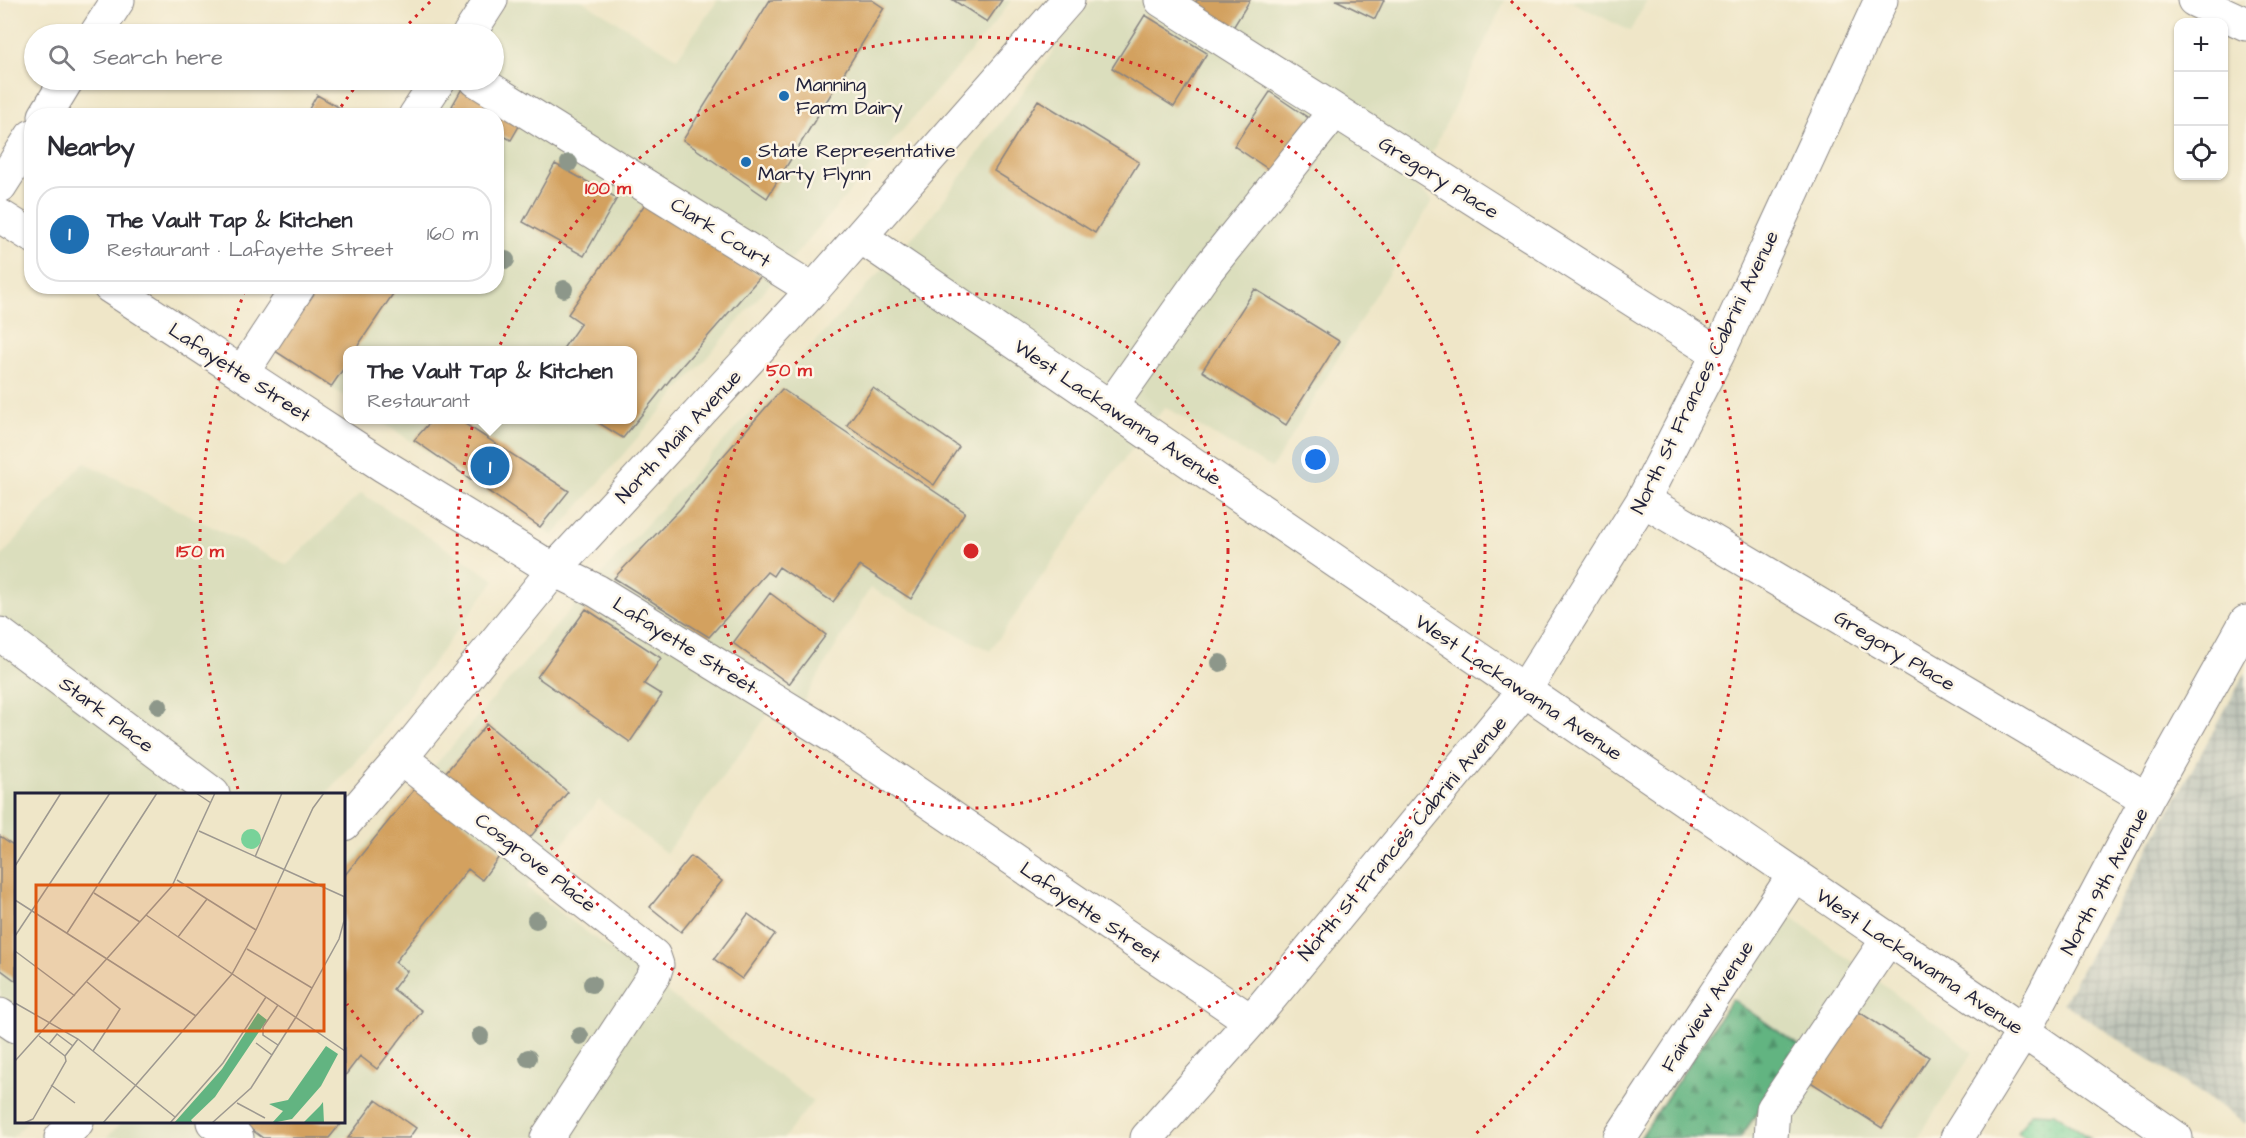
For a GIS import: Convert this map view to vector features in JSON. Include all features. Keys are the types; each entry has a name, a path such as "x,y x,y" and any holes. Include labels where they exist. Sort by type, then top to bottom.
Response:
{"street":[{"path":"102,24 118,0"},
{"path":"475,24 490,0"},
{"name":"North Main Avenue","path":"345,823 401,758 554,570 861,237 1068,0"},
{"name":"Gregory Place","path":"1161,0 1718,354"},
{"name":"North St Frances Cabrini Avenue","path":"1147,1138 1251,1021 1524,691 1643,500 1718,354 1881,0"},
{"path":"2194,0 2246,24"},
{"path":"50,108 61,90"},
{"path":"420,108 432,90"},
{"name":"Clark Court","path":"492,90 813,290"},
{"path":"1111,406 1208,269 1335,111"},
{"path":"0,186 24,148"},
{"path":"0,216 24,231"},
{"name":"West Lackawanna Avenue","path":"861,237 2024,1031 2176,1138"},
{"name":"Lafayette Street","path":"121,294 384,466 554,570 597,591 831,735 1251,1021"},
{"path":"242,373 293,294"},
{"name":"Gregory Place","path":"1643,500 2147,799"},
{"name":"North 9th Avenue","path":"1957,1138 2024,1031 2147,799 2246,622"},
{"name":"Stark Place","path":"0,634 210,793"},
{"name":"Cosgrove Place","path":"401,758 654,956 657,965 654,975 547,1138"},
{"name":"Fairview Avenue","path":"1620,1138 1794,875"},
{"path":"1771,1138 1773,1109 1888,939"},
{"path":"0,1015 15,1025"},
{"path":"61,1138 76,1123"},
{"path":"214,1123 237,1138"}],"shaded area":[{"path":"509,0 581,0 677,58 718,0 953,0 989,23 955,0 1011,0 993,25 553,536 385,424 637,424 637,346 343,346 343,395 272,349 310,294 504,294 504,108 434,108 445,90 504,90 504,24 491,24"},
{"path":"1091,0 1505,0 1416,186 1432,201 1272,468 1165,407 1115,471 990,651 870,588 800,707 779,696 753,736 666,853 599,800 526,887 813,1101 784,1138 106,1138 121,1123 345,1123 345,869 612,562 931,217"},
{"path":"1568,0 1647,0 1630,31"},
{"path":"84,462 287,565 361,493 495,580 377,737 327,793 15,793 15,1123 26,1123 12,1138 0,1138 0,558"},
{"path":"2246,672 2246,1123 2063,1003"},
{"path":"1792,917 1973,1052 1918,1138 1741,1138 1801,1048 1732,999"}],"green space":[{"path":"1732,999 1802,1048 1740,1138 1640,1138"},
{"path":"2032,1112 2054,1113 2090,1138 2027,1138 2018,1132"}],"building":[{"path":"770,0 872,0 884,8 767,198 683,140"},
{"path":"953,0 1002,0 987,22"},
{"path":"1197,0 1250,0 1231,31 1193,6"},
{"path":"1336,0 1384,0 1375,19"},
{"path":"1145,15 1207,53 1174,107 1112,68"},
{"path":"461,90 484,90 526,114 511,140 504,136 504,108 455,108 452,106"},
{"path":"1270,92 1313,121 1277,175 1234,146"},
{"path":"317,95 340,108 310,108"},
{"path":"1038,100 1139,162 1095,233 994,171"},
{"path":"555,164 617,198 584,256 523,222"},
{"path":"645,204 761,276 637,421 637,346 565,346 581,323 568,314"},
{"path":"1255,289 1339,341 1286,425 1202,371"},
{"path":"310,294 393,294 358,346 343,346 343,369 331,387 272,349"},
{"path":"873,388 959,447 934,485 847,425"},
{"path":"782,389 965,512 911,599 860,566 833,602 779,567 773,576 767,572 709,637 614,578 680,509"},
{"path":"428,424 465,424 569,491 540,527 414,440"},
{"path":"600,424 634,424 623,438"},
{"path":"770,593 826,635 789,684 733,643"},
{"path":"586,609 661,658 644,684 662,695 630,742 537,677"},
{"path":"487,724 568,792 527,841 445,773"},
{"path":"417,786 502,853 482,880 468,869 395,962 407,971 393,989 422,1011 377,1069 360,1056 345,1076 345,875"},
{"path":"0,836 15,846 15,980 0,969"},
{"path":"691,856 722,881 681,932 650,907"},
{"path":"748,914 775,934 742,979 714,959"},
{"path":"1856,1010 1929,1057 1882,1128 1809,1081"},
{"path":"376,1100 416,1128 409,1138 348,1138"},
{"path":"242,1123 341,1123 329,1138 263,1138"}],"place":[{"name":"Manning Farm Dairy","path":"784,96"},
{"name":"State Representative Marty Flynn","path":"746,162"},
{"name":"The Vault Tap & Kitchen","path":"490,466"}]}
